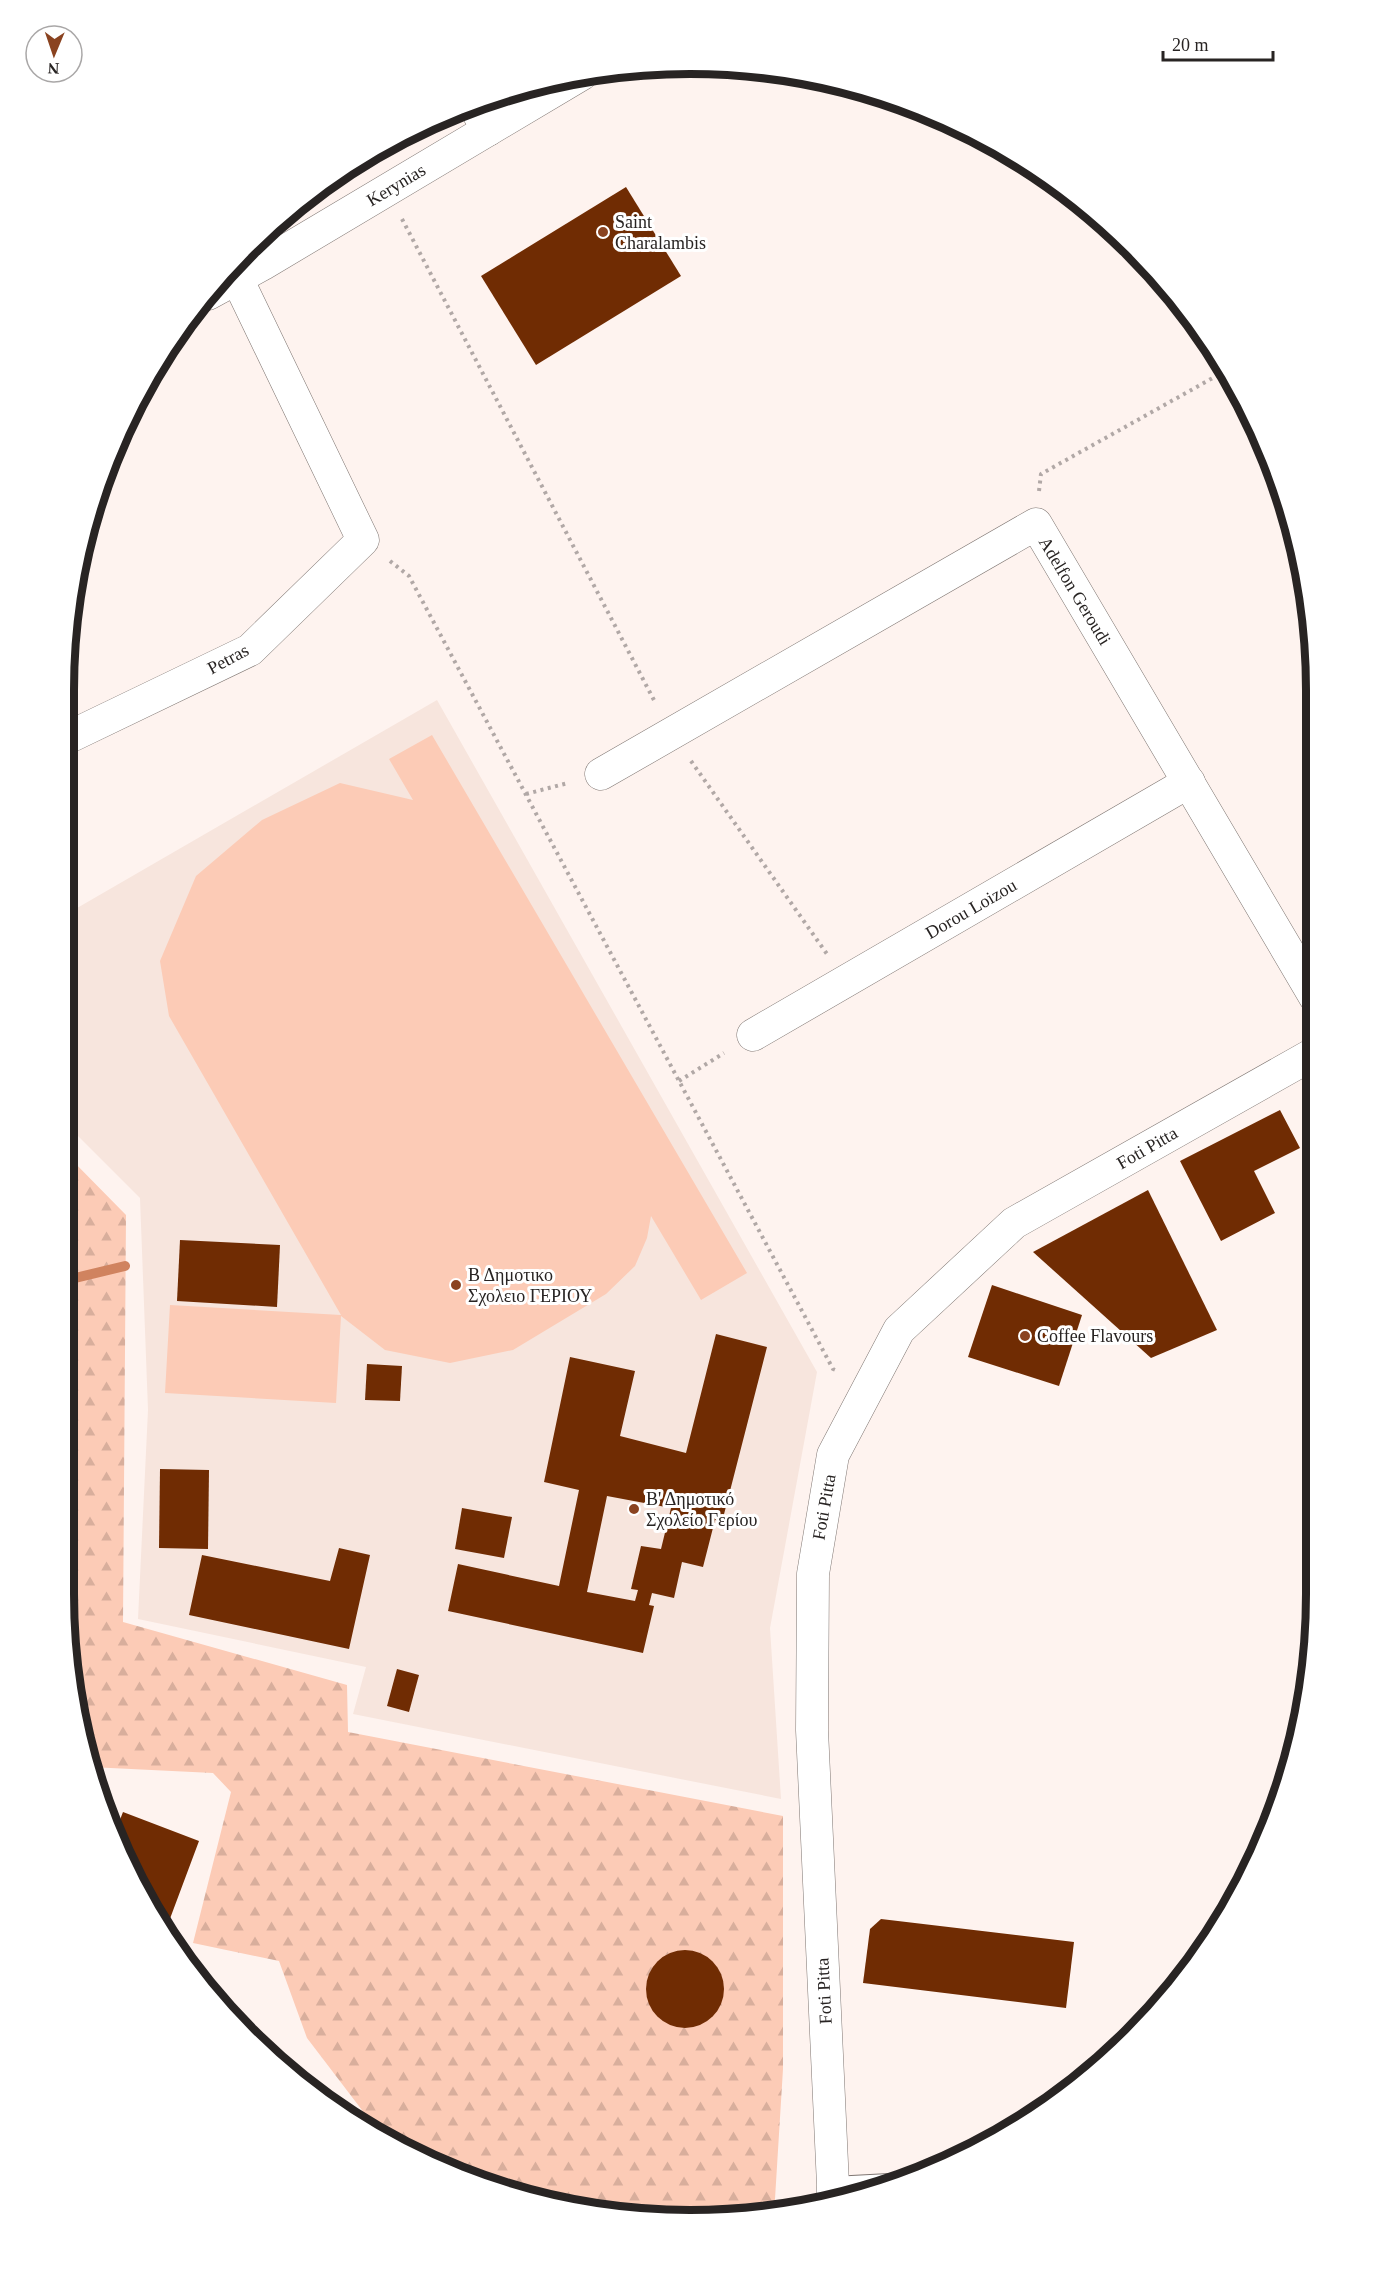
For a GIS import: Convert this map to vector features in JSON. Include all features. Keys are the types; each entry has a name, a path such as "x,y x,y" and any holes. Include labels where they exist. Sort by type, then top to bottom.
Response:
{"street":[{"name":"Kerynias","path":"239,269 387,190 481,117 541,91"},
{"path":"235,274 363,540"},
{"name":"Adelfon Geroudi","path":"601,774 1036,524 1306,982"},
{"name":"Petras","path":"74,735 250,650 363,540"},
{"name":"Dorou Loizou","path":"753,1035 1189,782"},
{"name":"Foti Pitta","path":"832,2193 812,1730 813,1574 833,1455 899,1330 1014,1223 1306,1058"}],"path":[{"path":"387,190 671,733 846,981"},
{"path":"1036,524 1041,474 1219,375"},
{"path":"363,540 408,576 833,1369 868,1388"},
{"path":"526,794 601,774"},
{"path":"679,1081 753,1035"}],"shaded area":[{"name":"Β Δημοτικο Σχολειο ΓΕΡΙΟΥ","path":"437,700 817,1372 770,1628 781,1799 353,1714 366,1667 138,1619 148,1410 140,1198 74,1132 74,910"}],"green space":[{"path":"432,735 747,1273 701,1300 651,1216 647,1238 635,1266 606,1294 513,1350 450,1363 385,1350 341,1316 336,1403 165,1393 170,1305 341,1315 169,1016 160,961 196,876 262,820 340,783 413,800 389,759"},
{"path":"74,1162 126,1215 123,1622 347,1685 348,1732 783,1816 783,2069 775,2204 730,2209 649,2209 569,2199 530,2190 454,2164 371,2122 307,2038 279,1961 193,1943 231,1792 213,1773 98,1767 85,1715 75,1635 74,1594"}],"building":[{"name":"Saint Charalambis","path":"626,187 681,276 536,365 481,276"},
{"path":"1280,1110 1300,1148 1254,1171 1275,1213 1221,1241 1180,1161"},
{"path":"1148,1190 1217,1330 1151,1358 1033,1252"},
{"path":"180,1240 280,1245 277,1307 177,1301"},
{"name":"Coffee Flavours","path":"992,1285 1082,1315 1059,1386 968,1357"},
{"path":"716,1334 767,1347 722,1522 715,1520 703,1567 682,1562 674,1598 652,1593 649,1605 654,1606 643,1653 448,1611 458,1564 559,1586 579,1490 544,1482 570,1357 635,1371 620,1436 686,1453","holes":["607,1496 671,1508 661,1549 641,1546 631,1589 638,1590 635,1601 587,1592"]},
{"path":"367,1364 402,1366 400,1401 365,1400"},
{"path":"160,1469 209,1470 208,1549 159,1548"},
{"path":"462,1508 512,1517 504,1558 455,1549"},
{"path":"339,1548 370,1555 349,1649 189,1615 202,1555 330,1581"},
{"path":"397,1669 419,1675 409,1712 387,1706"},
{"path":"123,1812 199,1841 168,1923 137,1867 118,1825"},
{"path":"881,1919 1074,1942 1066,2008 863,1983 870,1929"},
{"path":"677,1950 693,1950 707,1956 718,1967 724,1981 724,1997 718,2011 707,2022 693,2028 677,2028 663,2022 652,2011 646,1997 646,1981 652,1967 663,1956"}],"waterway":[{"path":"74,1278 125,1266"}],"place":[{"name":"Saint Charalambis","path":"603,232"},
{"name":"Β Δημοτικο Σχολειο ΓΕΡΙΟΥ","path":"456,1285"},
{"name":"Coffee Flavours","path":"1025,1336"},
{"name":"Β' Δημοτικό Σχολείο Γερίου","path":"634,1509"}]}
